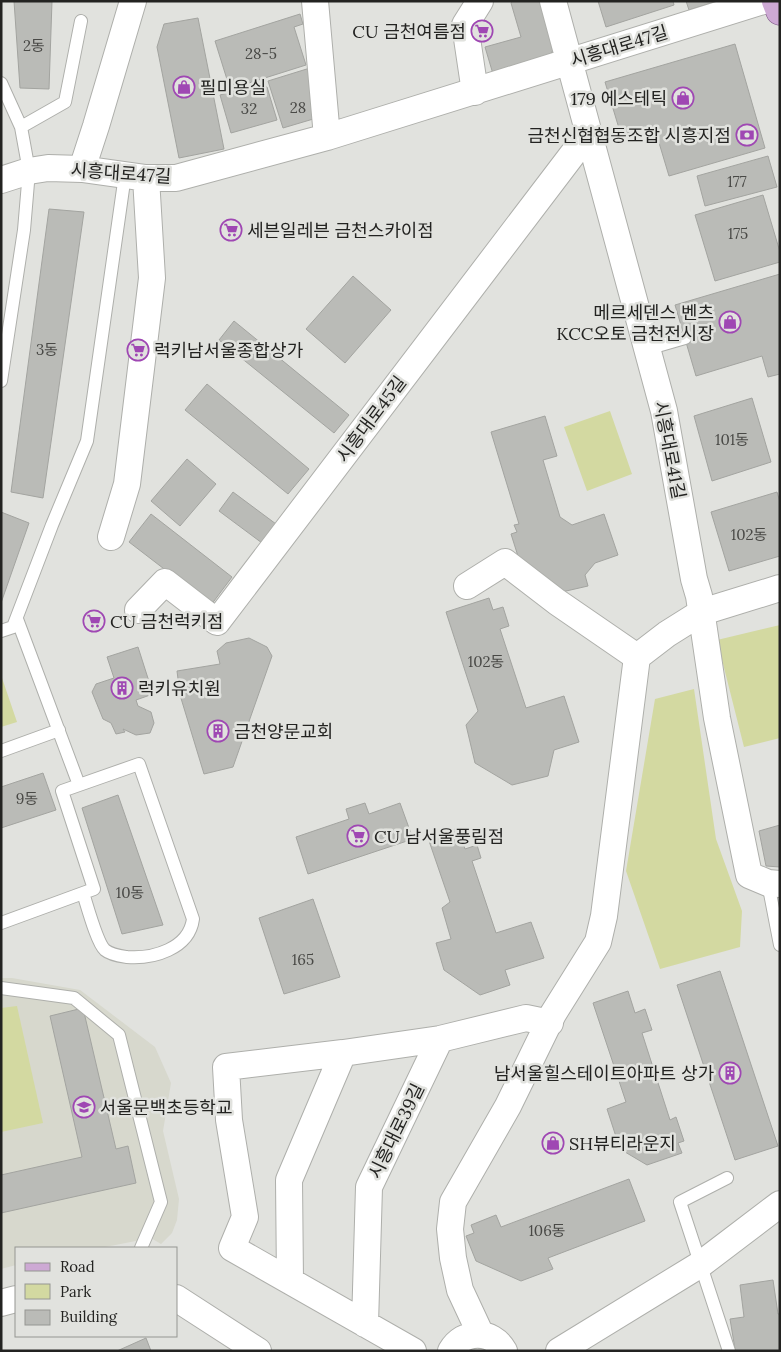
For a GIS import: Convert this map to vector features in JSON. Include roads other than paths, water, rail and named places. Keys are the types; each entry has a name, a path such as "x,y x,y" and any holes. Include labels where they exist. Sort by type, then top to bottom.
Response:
{"main road":[{"path":"776,1 780,11"}],"street":[{"path":"82,170 132,1"},
{"path":"315,1 327,137"},
{"path":"475,92 465,25 480,1"},
{"name":"시흥대로41길","path":"553,1 664,411 694,579 700,596 717,718 750,875 774,883"},
{"name":"시흥대로47길","path":"1,180 29,171 48,168 136,177 176,178 327,137 763,1"},
{"name":"시흥대로45길","path":"138,610 165,582 217,622 588,134"},
{"path":"111,537 127,484 152,278 136,177"},
{"path":"467,586 504,562 556,602 637,657"},
{"path":"481,1334 460,1290 453,1258 450,1229 453,1202 508,1106 558,1005 598,942 604,916 637,657 667,634 702,612 780,588"},
{"path":"413,1351 232,1248 245,1217 229,1120 226,1067 440,1039 526,1018 550,1023"},
{"name":"시흥대로39길","path":"365,1324 369,1187 440,1039"},
{"path":"290,1281 288,1180 343,1053"},
{"path":"559,1351 701,1264 780,1204"},
{"path":"1,1303 15,1299"},
{"path":"178,1299 258,1351"},
{"path":"451,1351 457,1342 473,1334 481,1334 493,1339 504,1351"}],"lane":[{"path":"21,127 65,102 81,21"},
{"path":"1,83 21,127 29,171 24,230 1,381"},
{"path":"1,631 14,627 52,525 87,441 136,177"},
{"path":"647,349 685,338"},
{"path":"17,619 79,785"},
{"path":"1,750 59,730"},
{"path":"1,923 83,893 94,889 62,791 139,764 193,919 189,934 178,945 152,956 138,958 110,954 102,946 83,893"},
{"path":"774,883 780,945"},
{"path":"1,988 74,998 119,1035 160,1202 141,1247"},
{"path":"727,1178 680,1202 730,1351"}],"place":[{"name":"CU 금천여름점","path":"482,31"},
{"name":"필미용실","path":"184,87"},
{"name":"179 에스테틱","path":"683,98"},
{"name":"금천신협협동조합 시흥지점","path":"747,135"},
{"name":"세븐일레븐 금천스카이점","path":"231,230"},
{"name":"메르세덴스 벤츠 KCC오토 금천전시장","path":"730,322"},
{"name":"럭키남서울종합상가","path":"138,350"},
{"name":"CU 금천럭키점","path":"94,621"},
{"name":"럭키유치원","path":"122,688"},
{"name":"금천양문교회","path":"218,731"},
{"name":"CU 남서울풍림점","path":"358,836"},
{"name":"남서울힐스테이트아파트 상가","path":"730,1073"},
{"name":"서울문백초등학교","path":"84,1107"},
{"name":"SH뷰티라운지","path":"553,1143"}]}
